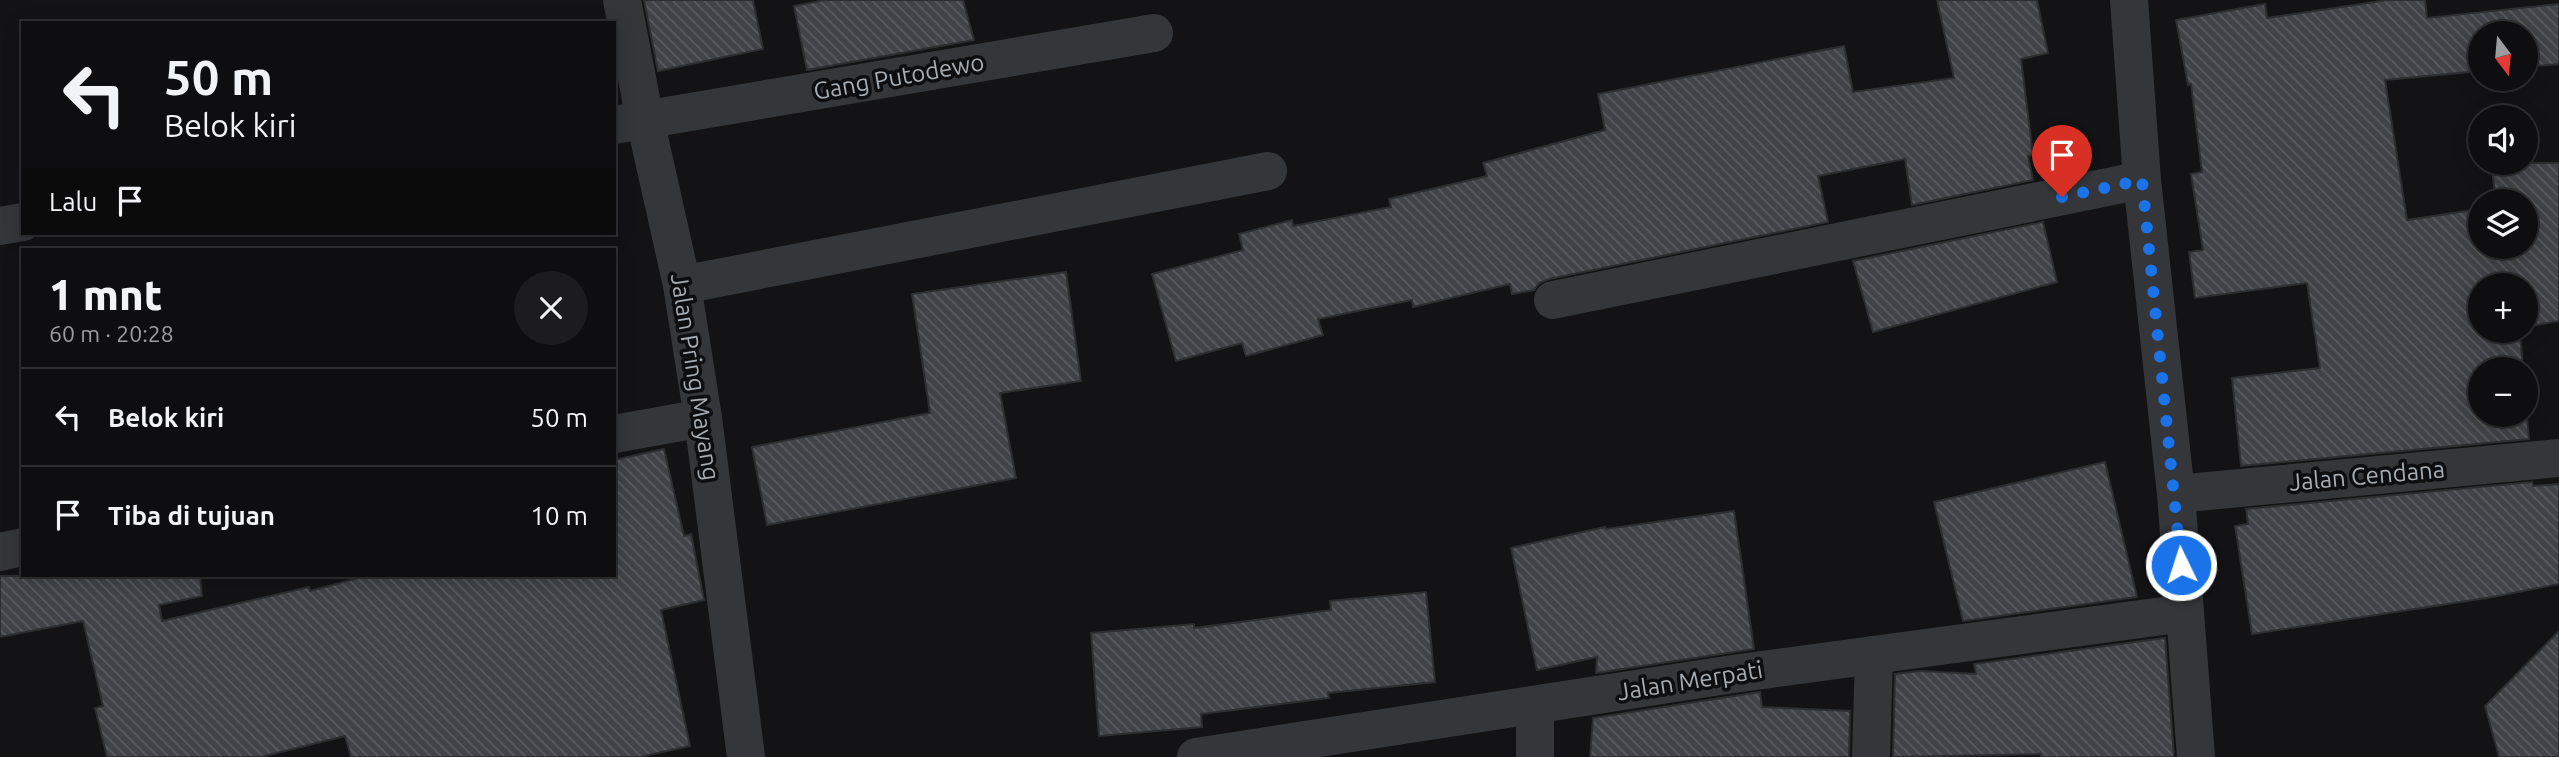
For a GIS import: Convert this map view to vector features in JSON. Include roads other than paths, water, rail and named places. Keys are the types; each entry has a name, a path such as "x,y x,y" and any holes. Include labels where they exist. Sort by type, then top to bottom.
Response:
{"street":[{"name":"Jalan Pring Mayang","path":"622,0 630,122 682,285 703,418 746,757"},
{"path":"2129,0 2142,180 2176,494 2196,757"},
{"name":"Gang Putodewo","path":"630,122 1154,33"},
{"path":"682,285 1268,171"},
{"path":"1553,300 2142,180"},
{"path":"0,226 21,222"},
{"path":"616,435 703,418"},
{"name":"Jalan Cendana","path":"2176,494 2559,458"},
{"path":"0,552 21,547"},
{"name":"Jalan Merpati","path":"1196,757 1260,752 1535,705 2185,613"},
{"path":"1871,757 1874,655"},
{"path":"1535,705 1535,757"}]}
